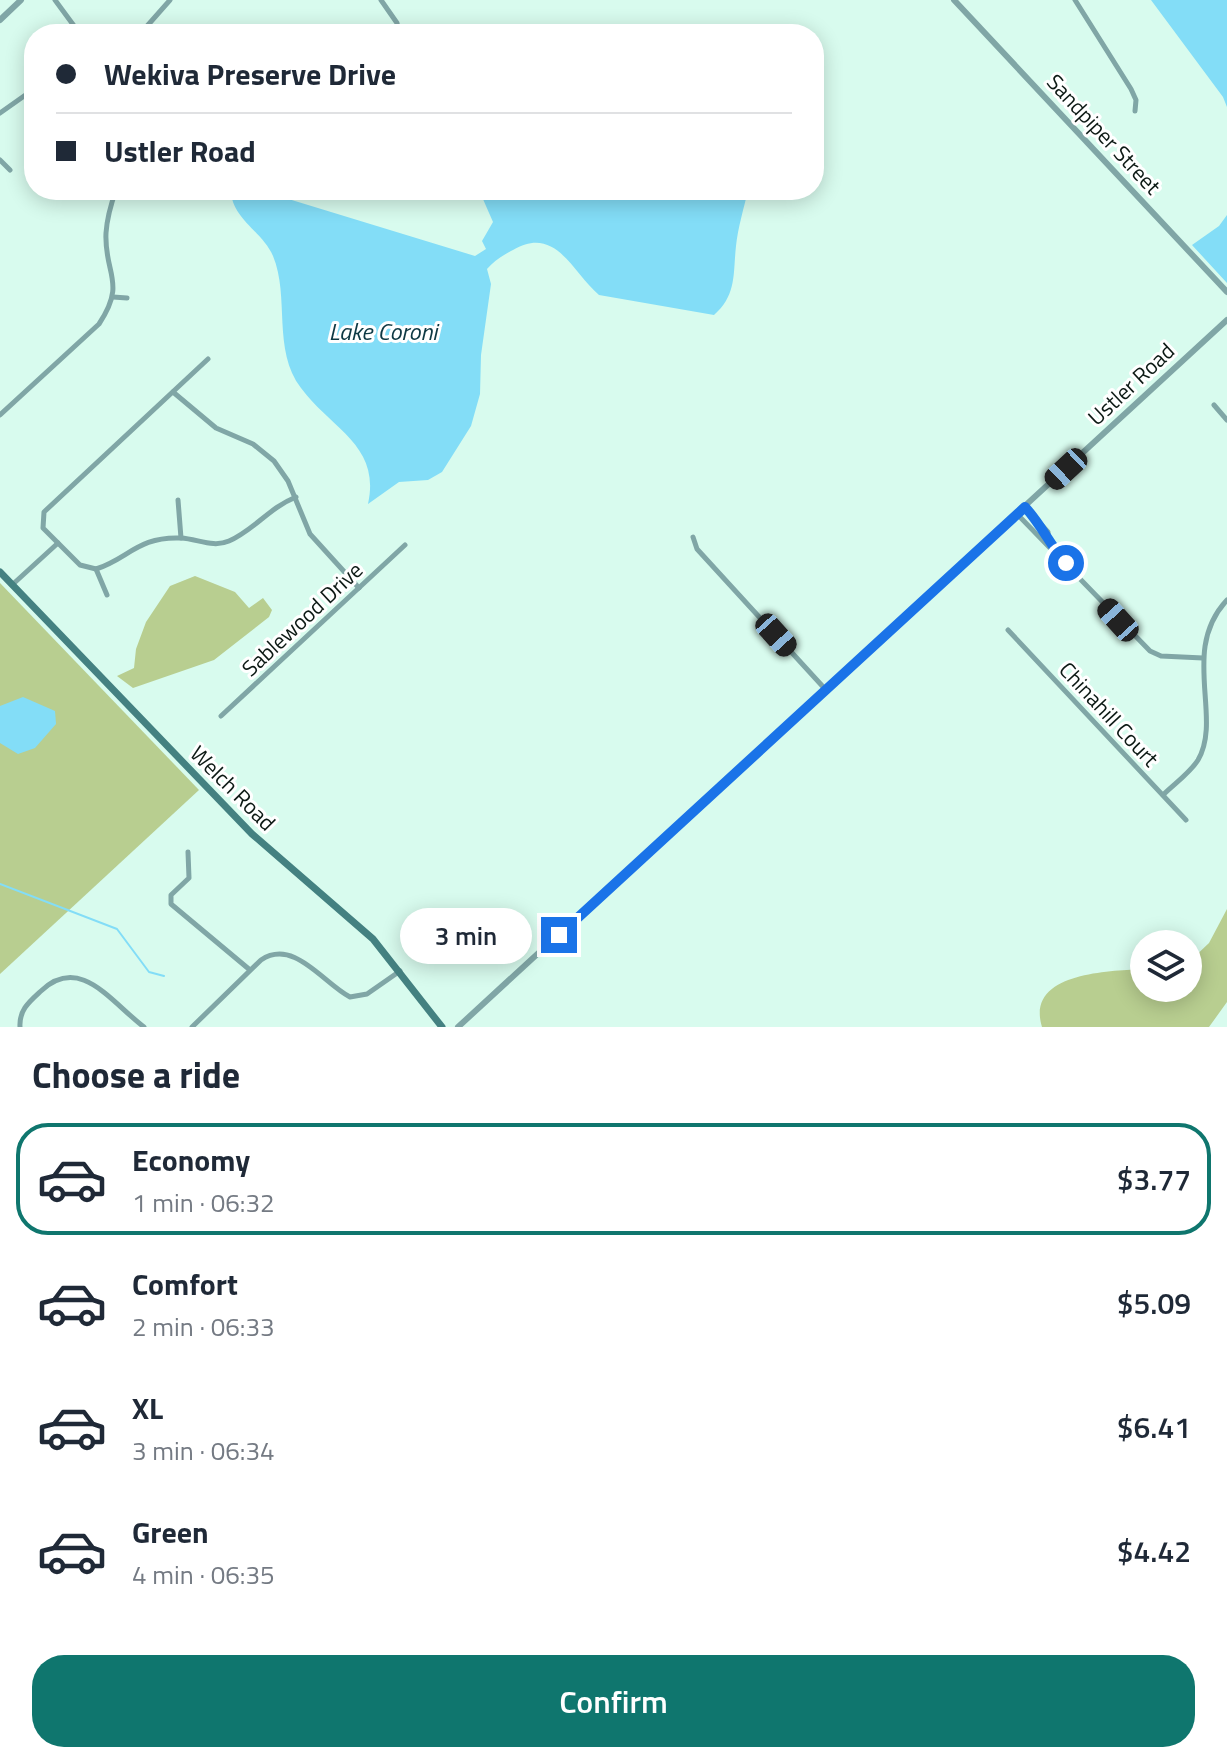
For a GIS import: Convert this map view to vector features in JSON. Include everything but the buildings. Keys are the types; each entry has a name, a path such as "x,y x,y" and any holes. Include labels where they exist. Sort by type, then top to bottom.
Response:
{"main road":[{"name":"Welch Road","path":"0,572 226,808 373,939 442,1027"}],"street":[{"path":"0,20 21,0"},
{"path":"55,0 73,24"},
{"path":"149,24 170,0"},
{"path":"381,0 397,24"},
{"name":"Sandpiper Street","path":"954,0 1227,292"},
{"path":"1075,0 1131,89 1136,100 1135,111"},
{"path":"0,113 24,96"},
{"path":"0,160 10,170"},
{"path":"0,414 99,324 113,297 106,236 114,200"},
{"path":"113,297 127,298"},
{"name":"Ustler Road","path":"458,1027 1227,320"},
{"path":"208,359 44,512 43,528 80,565 96,569 146,543 181,538 219,544 229,541 277,504 296,497"},
{"path":"173,392 216,428 265,453 282,470 310,534 359,588"},
{"path":"1214,405 1227,420"},
{"path":"178,500 181,538"},
{"path":"1025,507 1048,532 1049,544"},
{"path":"1017,514 1049,544 1135,640 1161,656 1203,658"},
{"path":"1032,531 1040,524"},
{"path":"693,537 697,549 826,690"},
{"path":"12,585 58,543"},
{"name":"Sablewood Drive","path":"221,716 405,545"},
{"path":"96,569 107,595"},
{"path":"1163,795 1193,766 1202,749 1203,658 1213,619 1227,600"},
{"name":"Chinahill Court","path":"1008,630 1186,820"},
{"path":"188,852 189,878 171,895 171,904 250,970"},
{"path":"192,1027 268,955 289,954 352,997 367,994 400,970"},
{"path":"20,1027 25,1006 54,980 69,975 84,979 144,1027"}],"green space":[{"path":"195,576 235,592 249,608 263,598 272,610 269,617 214,660 133,688 117,676 134,668 136,649 146,622 170,586"},
{"path":"0,583 199,790 0,974"},
{"path":"1227,909 1227,1002 1209,1027 1042,1027 1040,1009 1046,995 1058,985 1074,978 1111,971 1130,970 1130,1002 1202,1002 1202,950 1209,943"}],"water":[{"path":"1151,0 1227,0 1227,107 1223,97"},
{"name":"Lake Coroni","path":"232,200 292,200 475,256 486,249 482,241 493,222 483,200 746,200 730,291 727,300 714,315 599,295 562,254 541,243 528,244 496,261 487,269 491,284 481,355 480,394 471,426 442,472 428,480 399,482 368,504 370,484 360,452 313,402 292,373 284,340 278,272 273,256"},
{"path":"1227,215 1227,283 1192,245 1219,226"},
{"path":"23,697 55,711 56,724 35,748 18,754 0,743 0,706"}],"waterway":[{"path":"0,884 117,929 149,972 164,976"}],"route":[{"path":"559,935 1025,507 1048,532 1049,544 1066,563"}]}
